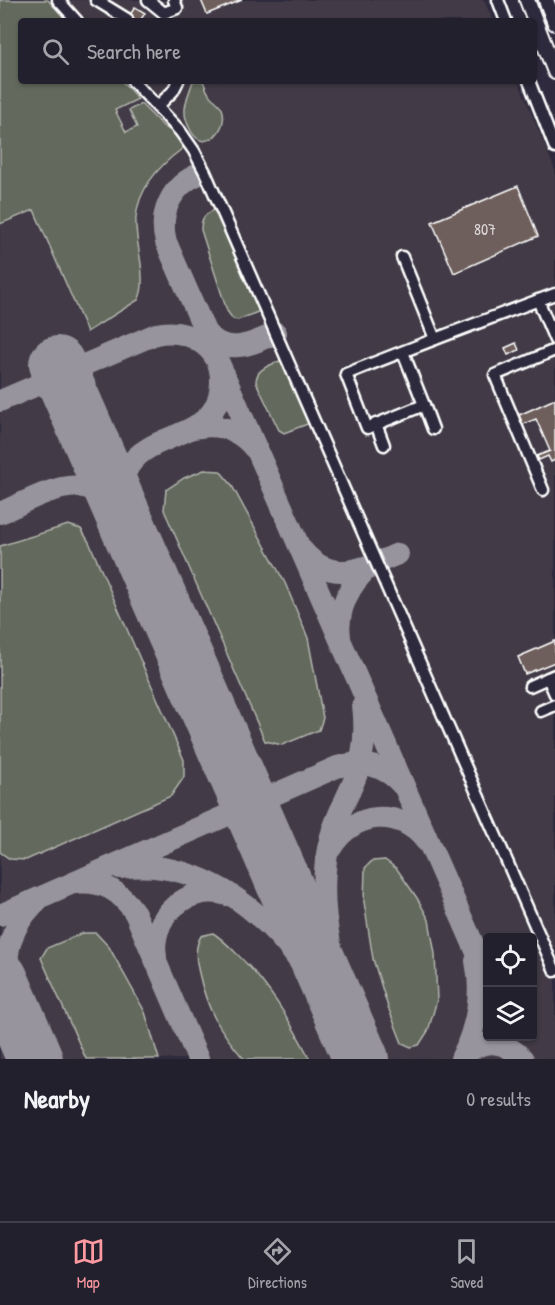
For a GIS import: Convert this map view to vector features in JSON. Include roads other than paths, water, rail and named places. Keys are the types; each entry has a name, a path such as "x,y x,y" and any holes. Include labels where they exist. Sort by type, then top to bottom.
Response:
{"main road":[{"path":"527,0 534,18"},
{"path":"546,0 555,22"},
{"path":"537,26 555,72"}],"street":[{"path":"58,0 74,18"},
{"path":"96,0 125,18"},
{"path":"148,0 164,13 177,8 174,0"},
{"path":"498,0 505,18"},
{"path":"136,84 187,141 209,181 555,971"},
{"path":"158,106 173,91 176,84"},
{"path":"530,84 555,148"},
{"path":"402,257 435,339"},
{"path":"424,405 367,428 346,374 555,294"},
{"path":"538,300 555,340"},
{"path":"543,490 495,375 555,350"},
{"path":"403,352 433,429"},
{"path":"376,424 384,445"},
{"path":"530,686 551,676 555,694"},
{"path":"541,711 555,705"}]}
